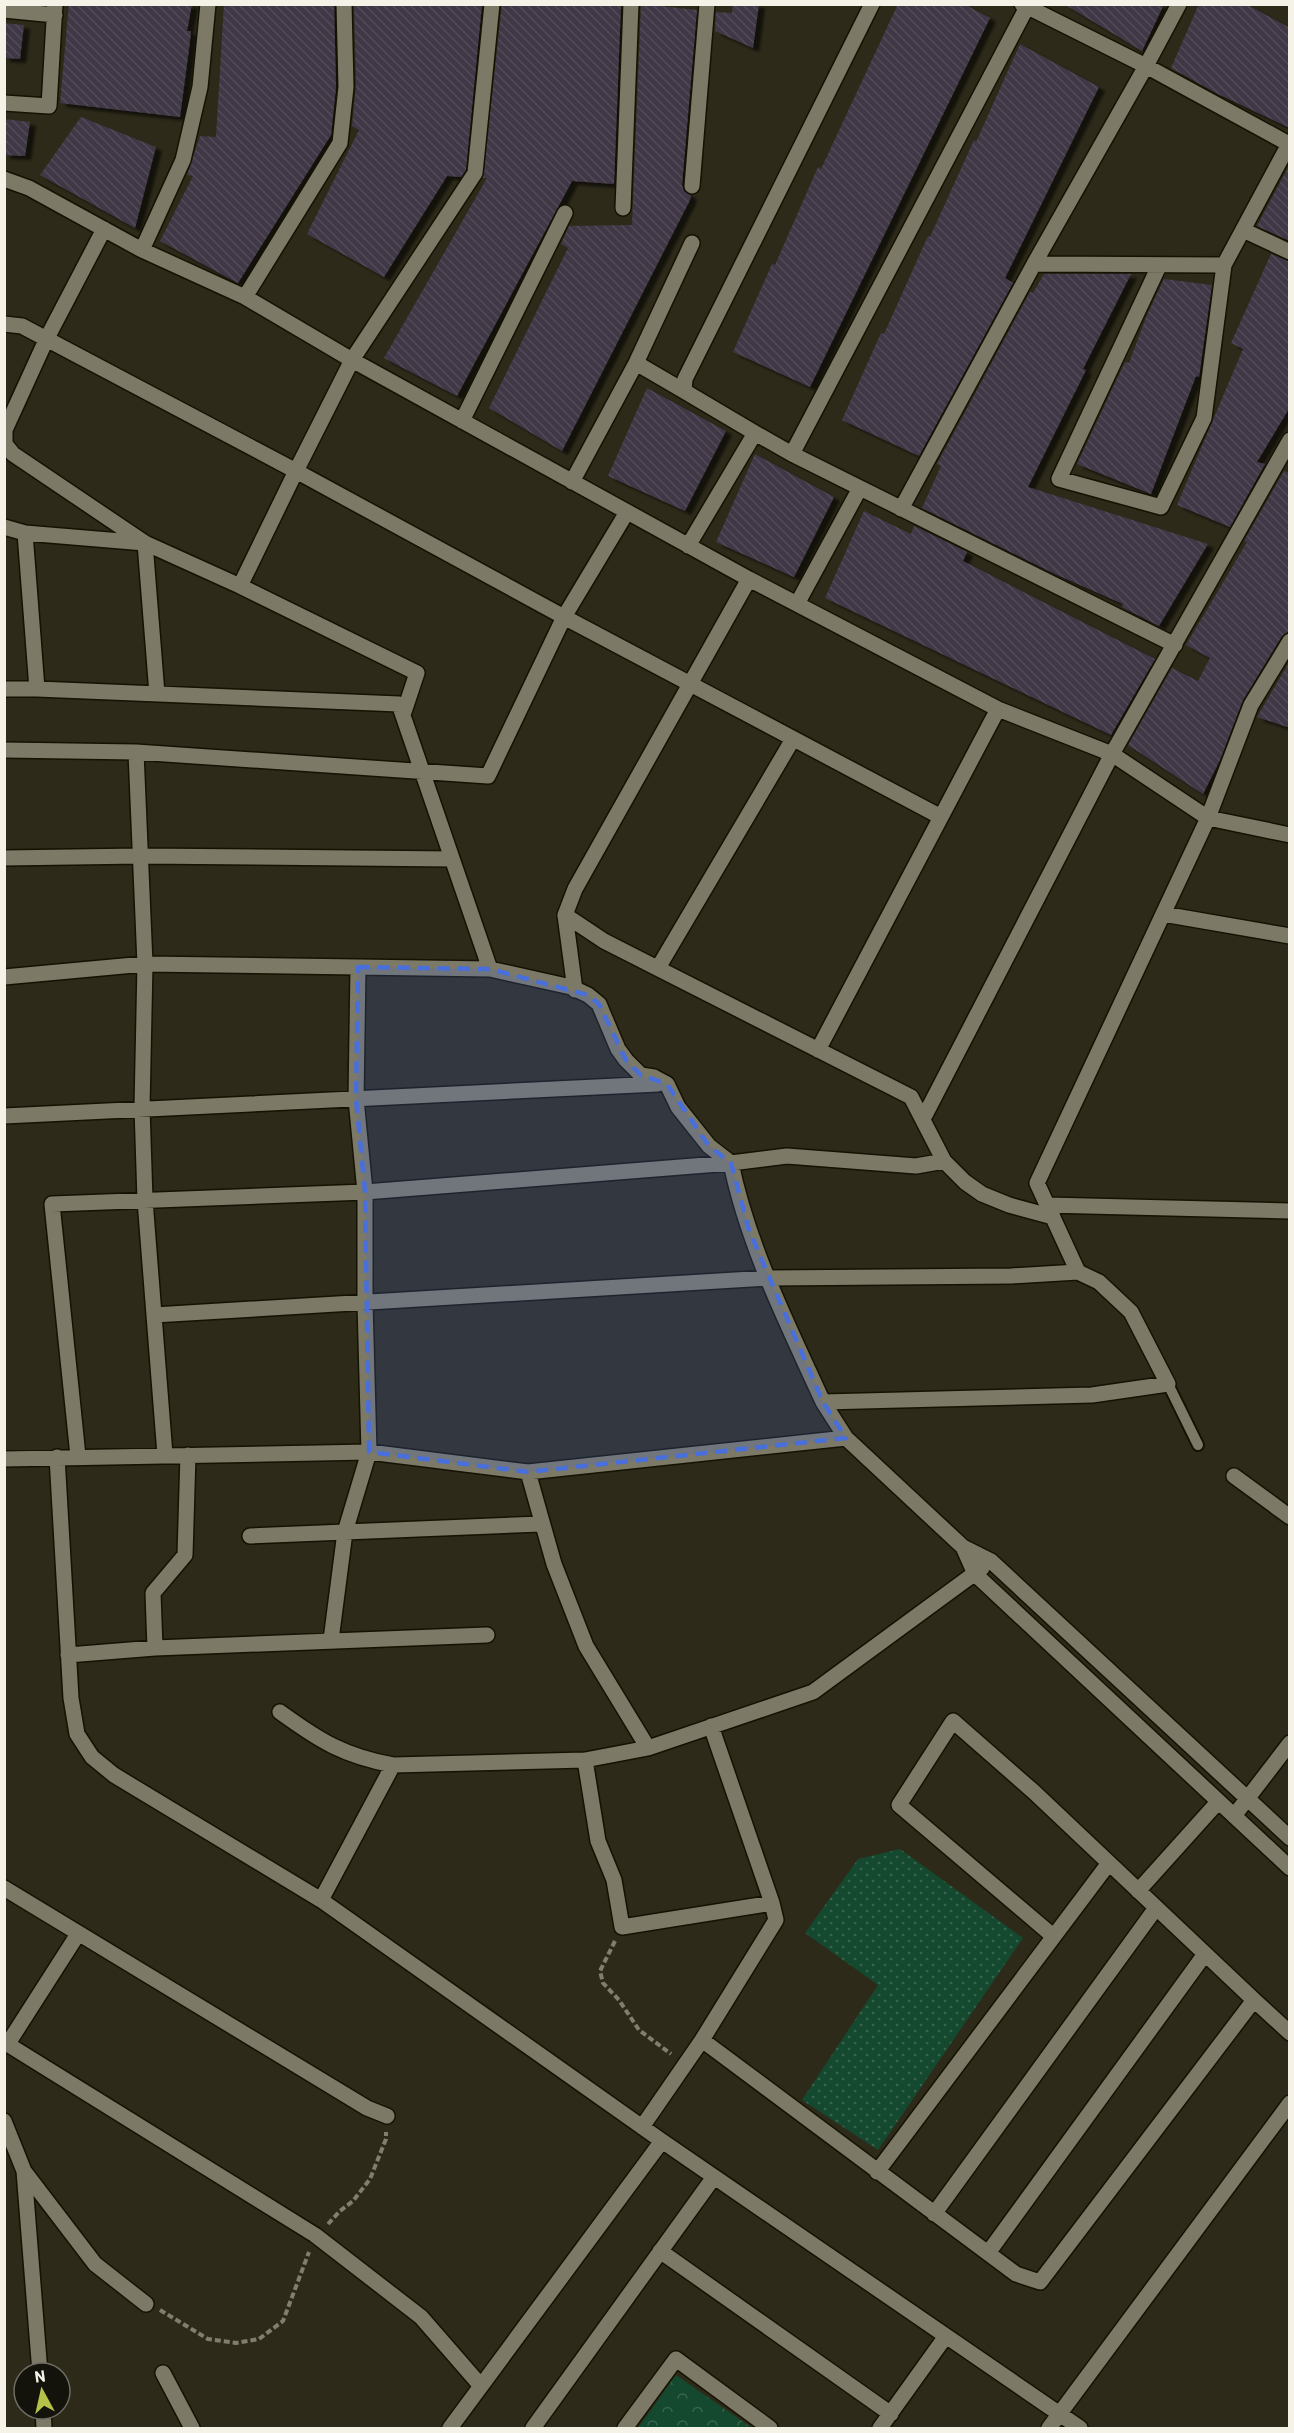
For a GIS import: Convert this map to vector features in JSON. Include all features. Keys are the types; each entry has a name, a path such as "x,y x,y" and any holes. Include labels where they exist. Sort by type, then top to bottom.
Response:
{"street":[{"path":"142,249 183,160 200,87 208,4"},
{"path":"245,297 340,143 346,87 344,4"},
{"path":"240,586 352,360 475,173 492,4"},
{"path":"622,208 631,4"},
{"path":"692,186 707,4"},
{"path":"684,391 686,379 872,4"},
{"path":"901,509 1179,4"},
{"path":"792,454 1024,6 1146,66 1289,144 1224,265 1204,418 1161,507 1059,479 1159,266"},
{"path":"4,10 55,10 49,106 4,103"},
{"path":"4,179 29,188 142,249 245,297 352,360 797,604 998,708 1112,754 1208,818 1290,835"},
{"path":"462,421 565,213"},
{"path":"104,229 46,340 5,430 5,444 13,454 145,543 240,586 417,674 403,715"},
{"path":"1243,230 1290,252"},
{"path":"572,482 636,363 692,243"},
{"path":"1034,264 1224,265"},
{"path":"4,324 22,326 941,817"},
{"path":"636,363 792,454 1175,645"},
{"path":"688,546 755,433"},
{"path":"924,1119 1112,754 1290,440"},
{"path":"797,604 860,488"},
{"path":"4,750 136,752 488,776 564,617 627,512"},
{"path":"4,527 25,532 145,543"},
{"path":"25,532 37,689"},
{"path":"145,543 157,694"},
{"path":"575,990 565,915 575,889 749,579"},
{"path":"1078,1272 1037,1183 1208,818 1251,705 1290,641"},
{"path":"4,689 399,704 490,969"},
{"path":"818,1050 998,708"},
{"path":"658,968 793,739"},
{"path":"136,752 145,964 142,1108 146,1200 165,1455"},
{"path":"4,858 141,856 452,859"},
{"path":"1163,914 1290,936"},
{"path":"565,915 604,941 911,1097 944,1161 965,1182 982,1194 1009,1205 1050,1211 1290,1211"},
{"path":"4,977 145,964 490,969 588,995 599,1004 618,1049 626,1060 641,1075 654,1077 667,1084 678,1107 709,1146 731,1163 749,1230 769,1278 823,1402 846,1438 963,1547 991,1561 1290,1838"},
{"path":"331,1640 345,1532 369,1452 365,1192 356,1099 358,967"},
{"path":"4,1116 667,1084"},
{"path":"78,1456 52,1204 365,1192 731,1163 787,1156 916,1166 944,1161"},
{"path":"154,1315 769,1278 1011,1276 1078,1272 1099,1282 1131,1312 1168,1384 1092,1395 823,1402"},
{"path":"4,1459 369,1452 528,1472 846,1438"},
{"path":"155,1647 153,1593 185,1555 188,1455"},
{"path":"57,1457 68,1655 77,1734 92,1757 114,1775 321,1900 662,2141 1080,2428"},
{"path":"528,1472 541,1524 586,1646 648,1748"},
{"path":"1234,1476 1290,1517"},
{"path":"250,1536 541,1524"},
{"path":"963,1547 975,1574 1290,1868"},
{"path":"280,1712 319,1740 363,1760 393,1766 585,1760 648,1748 813,1692 991,1561"},
{"path":"68,1655 155,1647 487,1635"},
{"path":"1053,1936 899,1805 954,1721 1034,1792 1290,2032"},
{"path":"642,2127 702,2040 776,1920 711,1726"},
{"path":"1234,1816 1290,1743"},
{"path":"585,1760 597,1841 614,1880 622,1927 772,1903"},
{"path":"321,1900 393,1766"},
{"path":"1138,1891 1218,1802"},
{"path":"877,2172 1109,1863"},
{"path":"4,1888 367,2109 387,2116"},
{"path":"934,2214 1156,1908"},
{"path":"78,1934 6,2044 315,2235 421,2317 481,2386"},
{"path":"988,2253 1205,1954"},
{"path":"702,2040 1016,2274 1040,2282 1254,2000"},
{"path":"1049,2428 1290,2103"},
{"path":"4,2121 24,2171 95,2264 146,2304"},
{"path":"450,2428 662,2141"},
{"path":"24,2171 39,2361"},
{"path":"533,2428 714,2177"},
{"path":"660,2251 891,2414"},
{"path":"880,2428 946,2336"},
{"path":"625,2428 676,2359 770,2428"},
{"path":"163,2373 192,2428"}],"lane":[{"path":"1168,1384 1198,1445"}],"path":[{"path":"622,1927 600,1971 603,1983 619,2000 639,2030 684,2064"},
{"path":"146,2304 208,2339 236,2343 259,2339 283,2321 315,2235 353,2201 370,2179 386,2139 387,2116"}],"highlighted area":[{"path":"358,967 490,969 588,995 599,1004 626,1060 641,1075 667,1084 709,1146 731,1163 749,1230 823,1402 846,1438 528,1472 369,1452 365,1192 356,1099"}],"green space":[{"path":"900,1849 1023,1938 878,2150 802,2100 878,1985 805,1933 858,1859"},
{"path":"676,2375 752,2428 638,2428"}],"building":[{"path":"69,4 192,4 187,31 191,31 180,117 60,103"},
{"path":"224,4 334,4 336,87 331,135 238,283 160,241 193,176 187,175 200,136 216,137"},
{"path":"354,4 482,4 466,170 461,177 447,176 384,277 307,234 359,130 352,126 356,87"},
{"path":"502,4 621,4 614,184 572,181 457,396 384,358 487,178 483,178"},
{"path":"641,4 697,10 682,185 684,191 691,196 562,451 489,408 568,248 561,244 569,226 632,225"},
{"path":"733,4 759,4 753,48 715,31 716,12 732,13"},
{"path":"898,4 964,4 990,18 810,387 733,352 772,264 775,265 818,167 821,169"},
{"path":"1064,4 1164,4 1142,51"},
{"path":"1199,4 1246,4 1290,28 1290,128 1218,94 1171,68"},
{"path":"4,23 24,25 20,59 4,58"},
{"path":"1020,44 1099,87 1005,278 1013,283 919,456 842,420 881,333 884,334 974,140 976,142"},
{"path":"81,117 156,147 135,228 40,175"},
{"path":"4,119 30,122 25,156 4,155"},
{"path":"1290,164 1290,241 1257,226"},
{"path":"1271,254 1290,262 1290,407 1257,462 1265,464 1230,527 1177,505 1243,349 1231,343"},
{"path":"1044,274 1131,274 1083,369 1086,370 1028,487 1208,544 1159,626 1122,607 1123,604 1055,574 922,508 941,466 937,464 1030,292 1033,293"},
{"path":"1164,279 1212,285 1199,377 1196,376 1151,494 1077,464 1125,362 1129,363 1147,315"},
{"path":"647,388 726,431 685,511 608,476"},
{"path":"755,454 834,497 794,577 716,542"},
{"path":"1284,471 1290,473 1290,631 1282,636 1243,700 1220,760 1203,794 1128,745 1172,668 1198,681 1210,658 1186,645 1247,542 1244,541"},
{"path":"864,511 911,534 914,526 967,552 963,561 1155,659 1111,735 825,598"},
{"path":"1290,661 1290,728 1257,717"}]}
